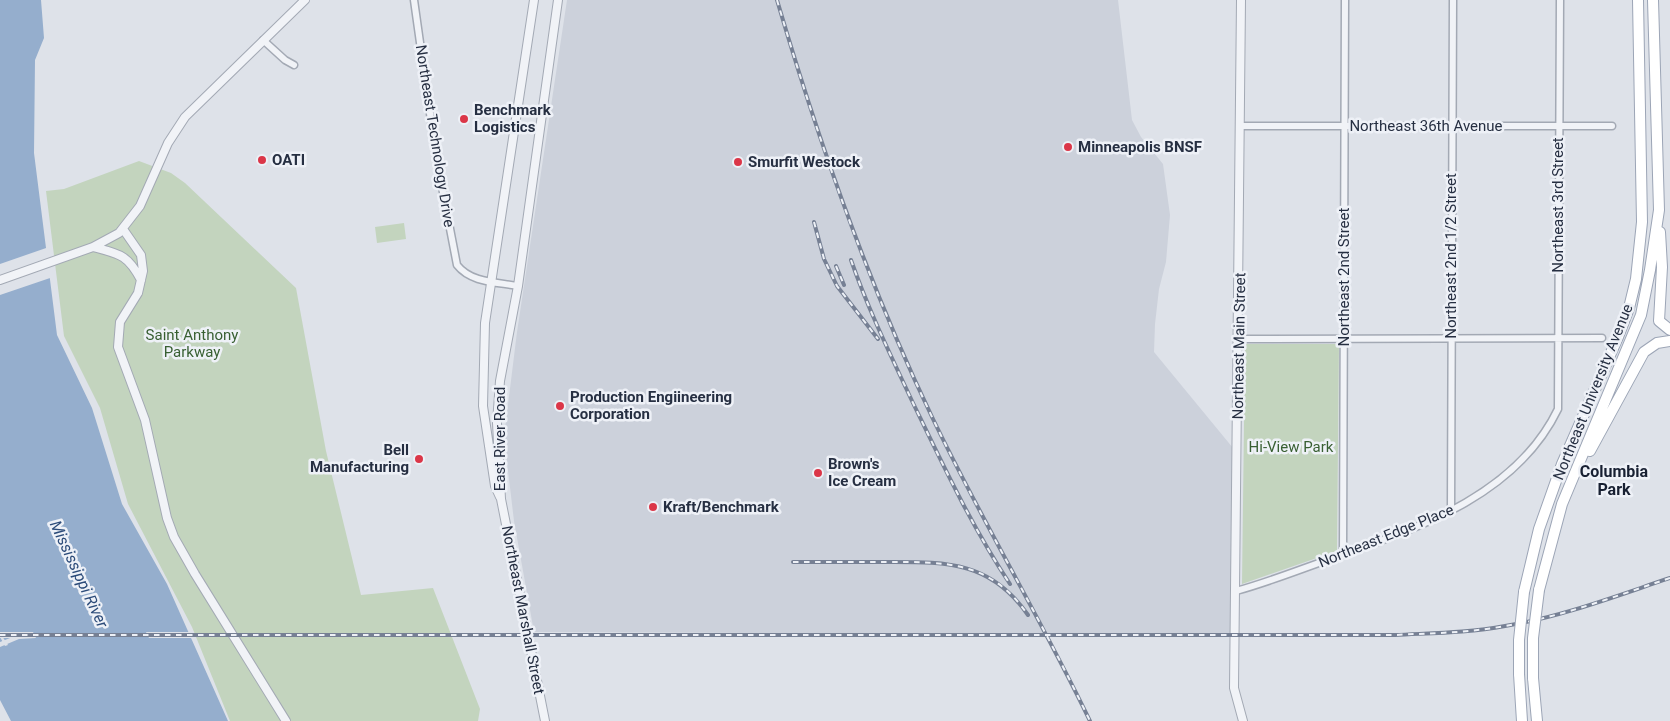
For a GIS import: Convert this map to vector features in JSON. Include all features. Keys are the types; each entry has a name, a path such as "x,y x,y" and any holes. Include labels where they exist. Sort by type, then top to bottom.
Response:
{"main road":[{"name":"Northeast University Avenue","path":"1522,721 1519,640 1524,592 1542,521 1562,464 1618,337 1629,308 1636,279 1642,213 1638,0"},
{"name":"Northeast University Avenue","path":"1537,721 1532,678 1533,638 1538,590 1562,504 1641,316 1650,270 1659,210 1652,0"},
{"path":"1659,210 1662,266 1658,313 1659,322 1670,330"},
{"path":"1574,475 1601,434 1644,352 1657,343 1670,341"}],"street":[{"path":"0,280 93,247 107,241 123,229 140,206 168,143 185,117 305,0"},
{"name":"Northeast Technology Drive","path":"414,0 436,156 454,258 461,271 474,279 491,281"},
{"name":"East River Road","path":"501,499 495,486 483,406 483,360 491,281 534,0"},
{"name":"East River Road","path":"501,499 497,423 500,381 518,286 558,0"},
{"name":"Northeast Main Street","path":"1241,0 1234,688 1244,721"},
{"name":"Northeast 2nd Street","path":"1343,554 1345,0"},
{"name":"Northeast 2nd 1/2 Street","path":"1451,511 1453,0"},
{"name":"Northeast 3rd Street","path":"1558,409 1560,0"},
{"path":"264,40 285,60 294,65"},
{"name":"Northeast 36th Avenue","path":"1241,126 1612,126"},
{"path":"123,229 141,255 143,271 138,293 120,322 118,347 145,420 167,518 174,537 195,574 286,721"},
{"path":"93,247 124,257 134,266 141,280"},
{"path":"491,281 518,286"},
{"path":"1239,339 1602,338"},
{"name":"Northeast Edge Place","path":"1236,591 1343,554 1451,511 1477,497 1504,477 1543,435 1558,409"},
{"name":"Northeast Marshall Street","path":"501,499 545,721"}],"shaded area":[{"path":"567,0 1118,0 1132,120 1141,137 1163,164 1170,215 1166,262 1159,289 1154,352 1233,448 1232,635 534,632 514,521 504,437 517,332"}],"green space":[{"name":"Saint Anthony Parkway","path":"139,161 171,173 185,183 296,288 326,451 361,595 433,588 480,709 478,721 230,721 192,627 128,504 100,408 64,336 46,191 64,189"},
{"path":"404,223 406,239 377,243 375,227"},
{"name":"Hi-View Park","path":"1245,344 1339,344 1337,551 1242,584"}],"water":[{"name":"Mississippi River","path":"0,0 41,0 44,38 35,60 34,153 57,335 92,408 122,504 167,584 228,721 11,721 0,700 0,637 5,646 8,645 0,633"}],"pier":[{"path":"49,247 53,277 0,295 0,264"},
{"path":"0,632 33,632 36,638 19,639 0,647 0,642 10,638 0,638"},
{"path":"146,632 191,632 194,638 149,638"}],"railway":[{"path":"777,0 810,107 846,212 909,368 971,495 1052,645 1090,721"},
{"path":"814,222 824,259 837,286 878,339"},
{"path":"851,260 880,332 935,449 958,495 1010,584"},
{"path":"836,266 844,285"},
{"path":"793,562 907,562 947,564 965,568 982,574 998,584 1013,597 1028,615"},
{"path":"0,635 1395,635 1477,630 1526,622 1588,605 1670,578"}],"place":[{"name":"Benchmark Logistics","path":"464,119"},
{"name":"Minneapolis BNSF","path":"1068,147"},
{"name":"OATI","path":"262,160"},
{"name":"Smurfit Westock","path":"738,162"},
{"name":"Production Engiineering Corporation","path":"560,406"},
{"name":"Bell Manufacturing","path":"419,459"},
{"name":"Brown's Ice Cream","path":"818,473"},
{"name":"Kraft/Benchmark","path":"653,507"}],"district":[{"name":"Columbia Park","path":"1614,480"}]}
